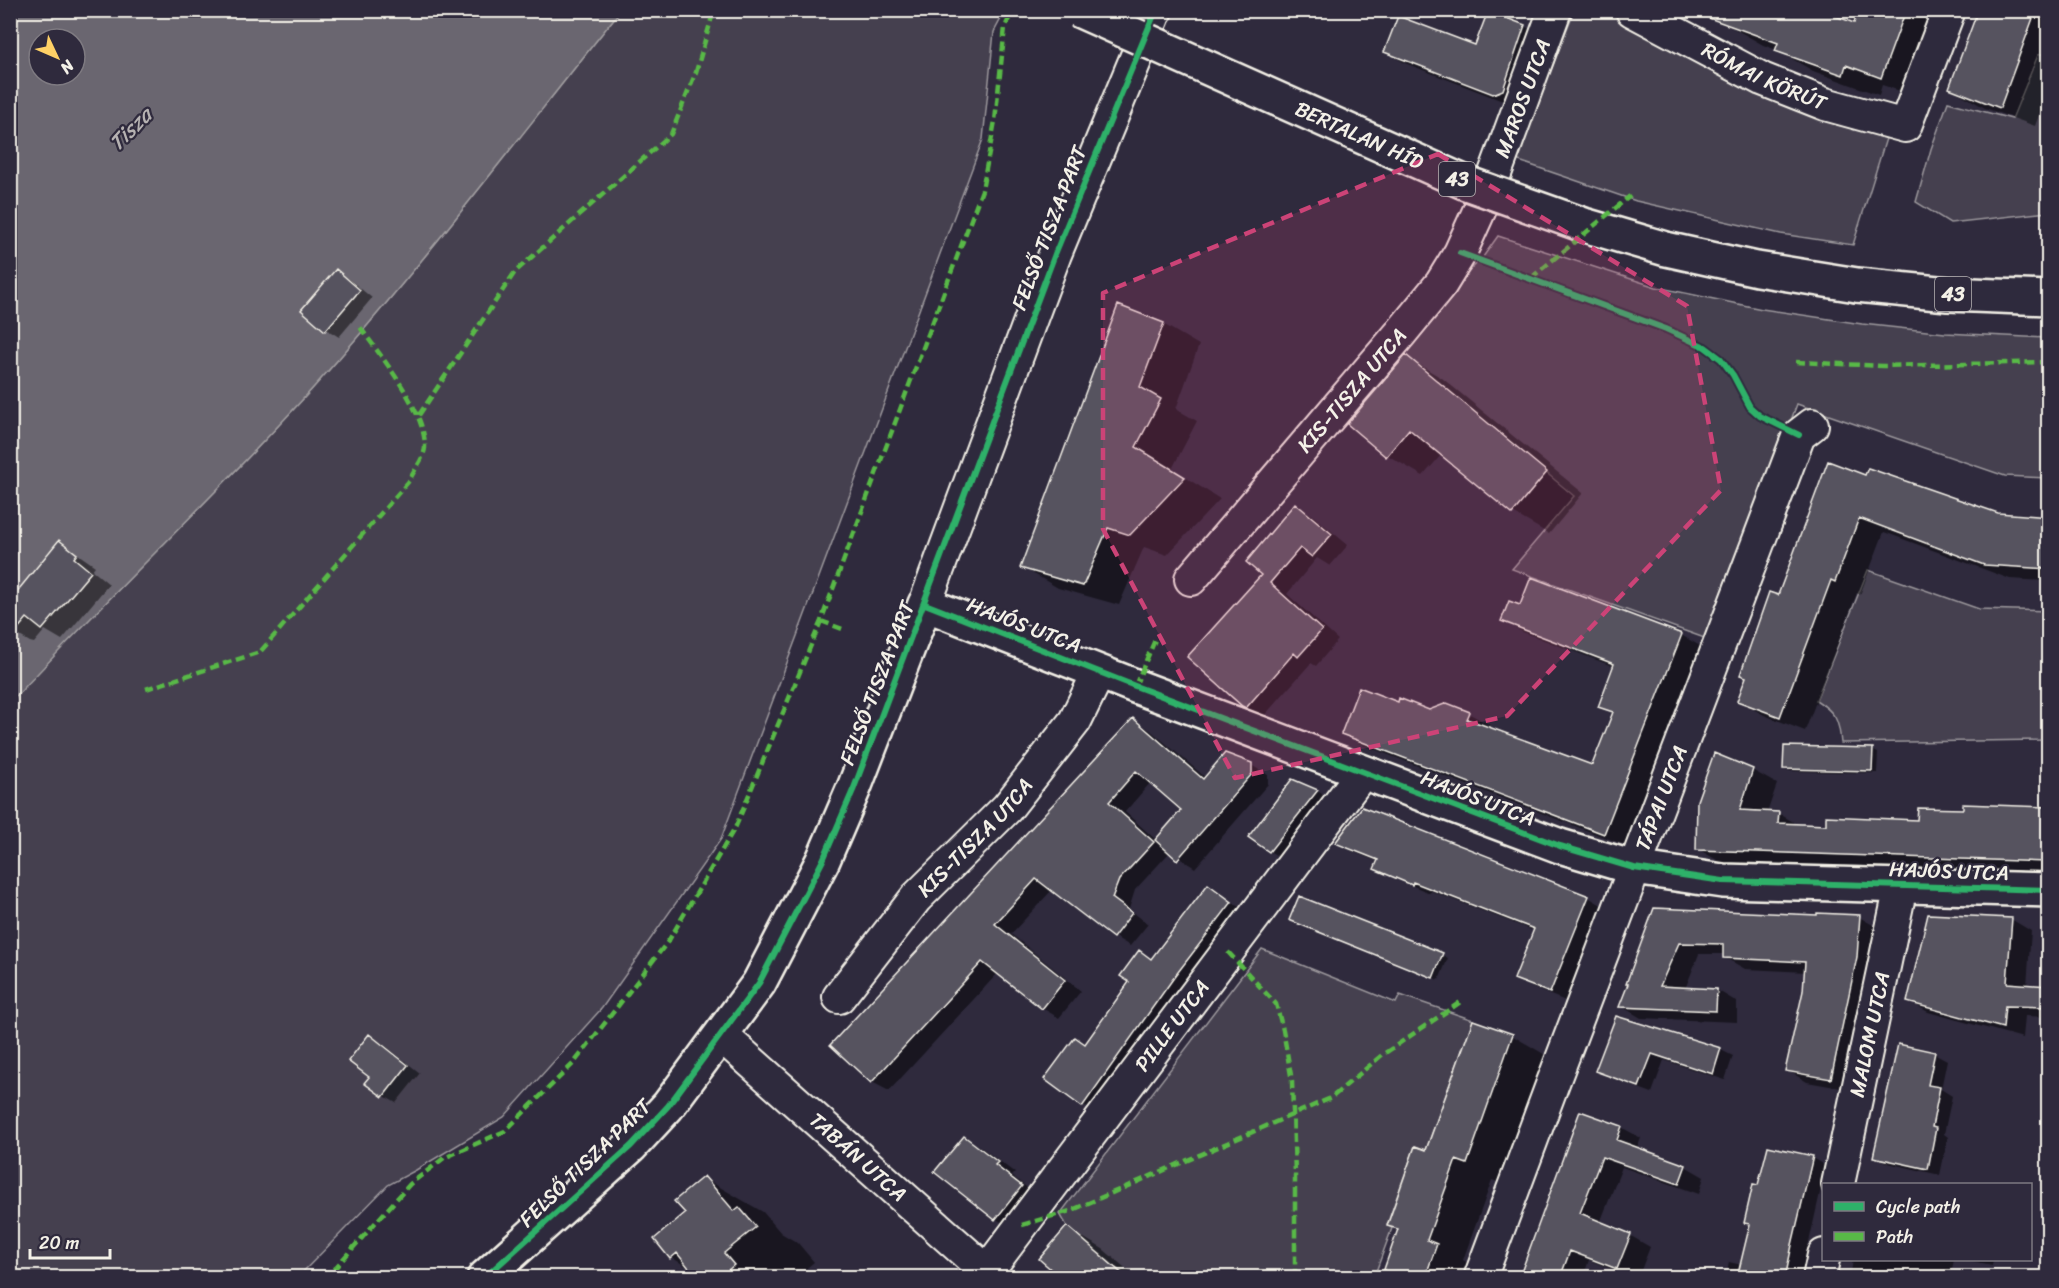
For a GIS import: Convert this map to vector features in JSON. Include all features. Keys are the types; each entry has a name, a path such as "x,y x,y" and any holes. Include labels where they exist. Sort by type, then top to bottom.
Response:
{"main road":[{"name":"BERTALAN HÍD","path":"1078,10 1466,183 1584,225 1666,249 1757,269 1857,285 1948,294 2049,298"},
{"name":"HAJÓS UTCA","path":"925,604 1560,846 1634,868 1723,881 2049,890"},
{"name":"FELSŐ TISZA PART","path":"484,1278 631,1146 669,1106 759,983 823,860 854,788 925,604"}],"street":[{"name":"FELSŐ TISZA PART","path":"925,604 1055,254 1156,10"},
{"name":"MAROS UTCA","path":"1490,187 1555,10"},
{"name":"RÓMAI KÖRÚT","path":"1632,10 1762,79 1825,104 1905,126 1949,10"},
{"name":"KIS-TISZA UTCA","path":"1191,579 1441,284 1466,243 1490,187"},
{"name":"TÁPAI UTCA","path":"1480,1278 1568,1040 1800,435 1812,424"},
{"name":"KIS-TISZA UTCA","path":"839,997 916,898 1007,808 1075,721 1099,672"},
{"name":"PILLE UTCA","path":"988,1275 1363,772"},
{"name":"MALOM UTCA","path":"1838,1183 1901,886"},
{"name":"TABÁN UTCA","path":"722,1036 757,1065 988,1275"},
{"path":"1819,1278 1823,1261"}],"highlighted area":[{"path":"1438,154 1687,306 1721,490 1507,716 1235,778 1103,529 1103,293"}],"shaded area":[{"path":"620,11 1005,11 994,32 983,139 721,839 602,1008 504,1117 388,1185 298,1277 11,1277 10,702 239,468 313,388 431,249"},
{"path":"1574,11 1611,11 1685,50 1888,132 1853,245 1781,234 1636,201 1516,160"},
{"path":"2048,52 2048,212 1950,223 1916,202 1931,149 1948,102 2012,119 2038,55"},
{"path":"1498,236 1656,287 1762,309 1862,324 1945,333 2048,338 2048,478 2005,476 1797,404 1710,640 1512,569 1574,496 1396,347 1483,257"},
{"path":"1868,570 1979,609 2048,611 2048,740 1841,743 1835,718 1816,700"},
{"path":"1262,949 1396,1003 1400,995 1473,1020 1426,1150 1415,1146 1387,1225 1392,1228 1374,1277 1127,1277 1067,1226 1060,1214"}],"water":[{"name":"Tisza","path":"11,11 620,11 431,249 313,388 239,468 11,702"}],"building":[{"path":"1695,10 1820,10 1854,23 1858,10 1906,10 1881,78 1846,65 1843,75 1775,51 1778,43 1695,13"},
{"path":"1978,10 2036,10 2000,108 1949,88"},
{"path":"1488,11 1525,25 1503,90 1493,94 1384,52 1398,16 1475,45"},
{"path":"336,269 360,290 325,331 301,310"},
{"path":"1118,305 1164,323 1140,387 1161,399 1136,447 1185,477 1130,535 1108,528 1083,586 1020,568"},
{"path":"1406,355 1547,472 1512,514 1409,429 1386,457 1347,424"},
{"path":"1828,461 1865,475 1868,468 1998,513 2049,517 2049,569 1984,565 1859,518 1835,582 1831,580 1780,717 1737,701 1746,677 1740,675 1769,592 1778,595"},
{"path":"1295,503 1332,534 1312,557 1300,548 1270,583 1322,630 1298,657 1294,653 1246,708 1187,657 1261,575 1246,562"},
{"path":"59,540 77,554 74,558 91,572 42,630 27,618 10,638 10,600"},
{"path":"1531,577 1682,634 1604,834 1341,734 1359,687 1398,702 1399,698 1429,710 1447,703 1470,712 1467,719 1592,765 1613,712 1598,707 1614,664 1501,621 1509,601 1520,605"},
{"path":"1133,718 1203,779 1225,753 1252,763 1252,774 1177,860 1155,840 1181,810 1136,771 1109,802 1154,842 1119,880 1112,898 1132,913 1113,938 1036,879 995,924 1065,980 1042,1009 982,962 871,1083 830,1045"},
{"path":"1784,746 1873,748 1872,771 1783,769"},
{"path":"1714,753 1753,769 1740,810 1779,812 1778,823 1826,825 1826,816 1917,820 1918,808 1963,809 1963,804 2048,807 2046,862 1696,850 1697,801"},
{"path":"1292,779 1318,790 1269,852 1248,837"},
{"path":"1362,807 1589,896 1550,993 1514,979 1534,929 1374,869 1378,860 1335,843"},
{"path":"1208,884 1232,902 1175,976 1082,1107 1044,1079 1075,1037 1085,1044 1129,982 1120,976 1139,950 1151,959"},
{"path":"1299,896 1443,953 1433,978 1289,920"},
{"path":"1654,908 1860,915 1857,957 1831,1079 1785,1071 1803,991 1805,962 1723,958 1723,944 1679,943 1660,986 1717,989 1716,1011 1619,1007"},
{"path":"1928,914 2012,918 2007,983 2049,986 2049,1007 2005,1006 2003,1028 1907,1002"},
{"path":"1616,1016 1721,1048 1713,1074 1652,1054 1639,1087 1595,1071"},
{"path":"1473,1020 1513,1034 1467,1164 1456,1160 1427,1240 1437,1244 1425,1278 1381,1278 1398,1229 1387,1226 1415,1146 1426,1150"},
{"path":"369,1034 408,1065 383,1097 364,1083 369,1077 348,1061"},
{"path":"1898,1044 1935,1052 1928,1085 1940,1087 1932,1127 1936,1128 1928,1169 1873,1157"},
{"path":"1580,1111 1622,1126 1617,1140 1686,1165 1679,1184 1602,1157 1580,1213 1631,1234 1617,1269 1570,1251 1560,1278 1519,1278"},
{"path":"964,1136 998,1162 995,1165 1022,1186 995,1220 934,1172"},
{"path":"1768,1146 1813,1156 1786,1274 1774,1271 1772,1278 1737,1278 1750,1224 1744,1223 1753,1184 1758,1185"},
{"path":"704,1176 734,1211 739,1207 756,1227 724,1253 734,1265 719,1278 697,1278 677,1253 670,1259 654,1239 685,1213 674,1201"},
{"path":"1067,1226 1127,1278 1061,1278 1039,1259"}],"marked path":[{"path":"419,415 515,272 671,134 696,72 714,10"},
{"path":"323,1278 336,1267 410,1184 444,1158 505,1131 574,1063 669,940 736,826 821,621 982,190 995,121 1005,27 1013,10"},
{"path":"1531,278 1630,196"},
{"path":"146,689 260,652 409,481 425,448 418,417 401,385 360,327"},
{"path":"1796,362 1884,366 2048,362"},
{"path":"821,621 845,630"},
{"path":"1135,686 1155,640"},
{"path":"1228,952 1276,1004 1283,1030 1292,1081 1295,1278"},
{"path":"1022,1225 1070,1211 1331,1098 1382,1055 1462,1001"}],"cycle path":[{"path":"484,1278 631,1146 668,1106 759,983 823,860 854,788 1055,254 1156,10"},
{"path":"1460,253 1666,329 1705,347 1721,359 1733,375 1750,407 1760,416 1799,435"},
{"path":"925,604 1135,686 1560,846 1634,868 1723,881 2048,890"}]}
